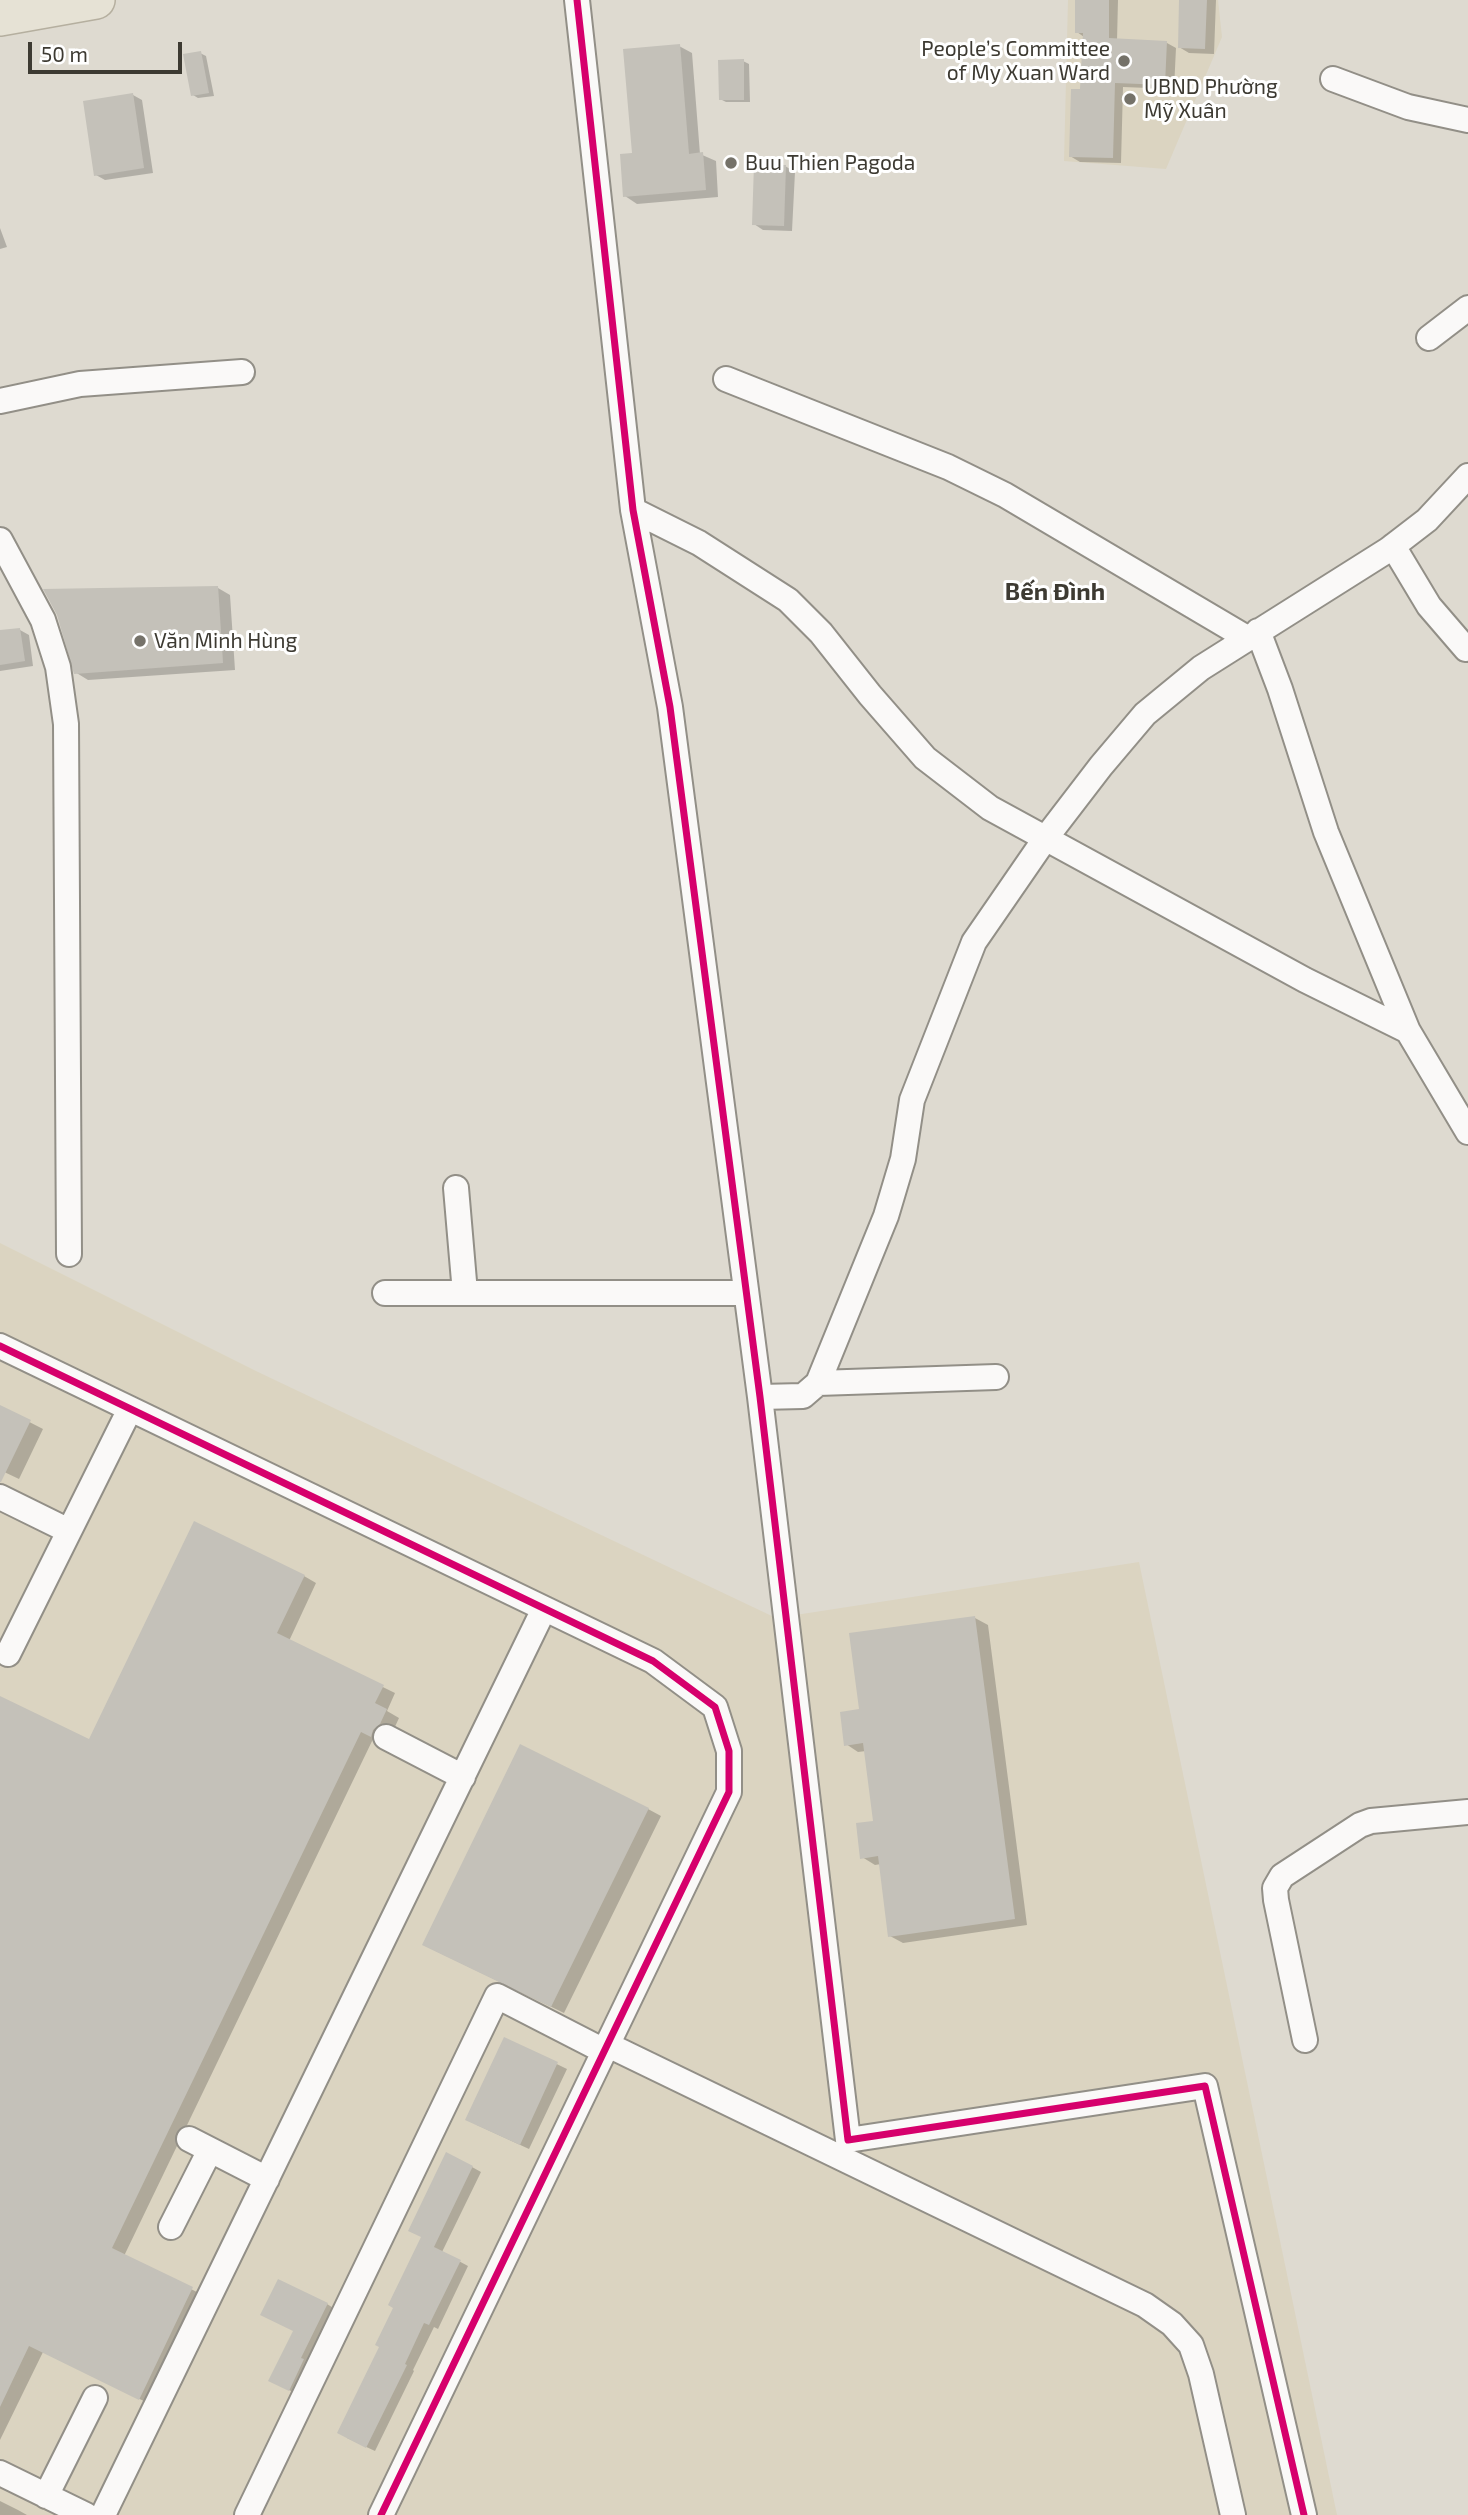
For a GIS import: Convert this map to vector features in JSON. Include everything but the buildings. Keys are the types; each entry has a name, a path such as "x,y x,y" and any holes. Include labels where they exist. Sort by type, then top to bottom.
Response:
{"highway":[{"path":"0,18 96,0"}],"street":[{"path":"577,0 633,510 670,707 760,1397 848,2140 1205,2086 1304,2515"},
{"path":"1333,79 1409,107 1468,120"},
{"path":"1429,338 1468,308"},
{"path":"0,401 80,384 242,372"},
{"path":"726,379 948,467 1005,495 1252,635 1280,689 1326,832 1408,1031 1468,1132"},
{"path":"760,1397 803,1396 818,1382 886,1216 903,1159 912,1100 974,942 1045,839 1101,766 1145,714 1200,668 1393,546 1427,520 1468,476"},
{"path":"633,510 699,543 788,600 821,633 925,758 990,808 1305,980 1408,1031"},
{"path":"0,540 10,575 43,620 58,667 66,724 69,1254"},
{"path":"1393,546 1429,606 1466,649 1468,645"},
{"path":"456,1188 465,1293"},
{"path":"385,1293 746,1293"},
{"path":"0,1346 653,1661 715,1707 729,1751 729,1792 380,2515"},
{"path":"818,1382 996,1377"},
{"path":"8,1654 130,1409"},
{"path":"0,1497 69,1531"},
{"path":"103,2515 544,1609"},
{"path":"386,1737 463,1777"},
{"path":"1305,2040 1276,1900 1275,1888 1282,1876 1360,1825 1371,1821 1468,1812"},
{"path":"247,2515 497,1996 1145,2305 1172,2324 1191,2345 1201,2374 1233,2515"},
{"path":"171,2227 199,2145 267,2179"},
{"path":"46,2496 95,2398"},
{"path":"0,2473 86,2515"}],"shaded area":[{"name":"UBND Phường Mỹ Xuân","path":"1068,0 1218,0 1222,37 1166,169 1064,161"},
{"path":"0,1243 258,1372 776,1618 1139,1562 1337,2515 0,2515"}],"cycle path":[{"path":"577,0 633,510 670,707 760,1397 848,2140 1205,2086 1304,2515"},
{"path":"0,1346 653,1661 715,1707 729,1751 729,1792 381,2515"}],"place":[{"name":"People’s Committee of My Xuan Ward","path":"1124,61"},
{"name":"UBND Phường Mỹ Xuân","path":"1130,99"},
{"name":"Buu Thien Pagoda","path":"731,163"},
{"name":"Văn Minh Hùng","path":"140,641"}],"district":[{"name":"Bến Đình","path":"1055,592"}]}
